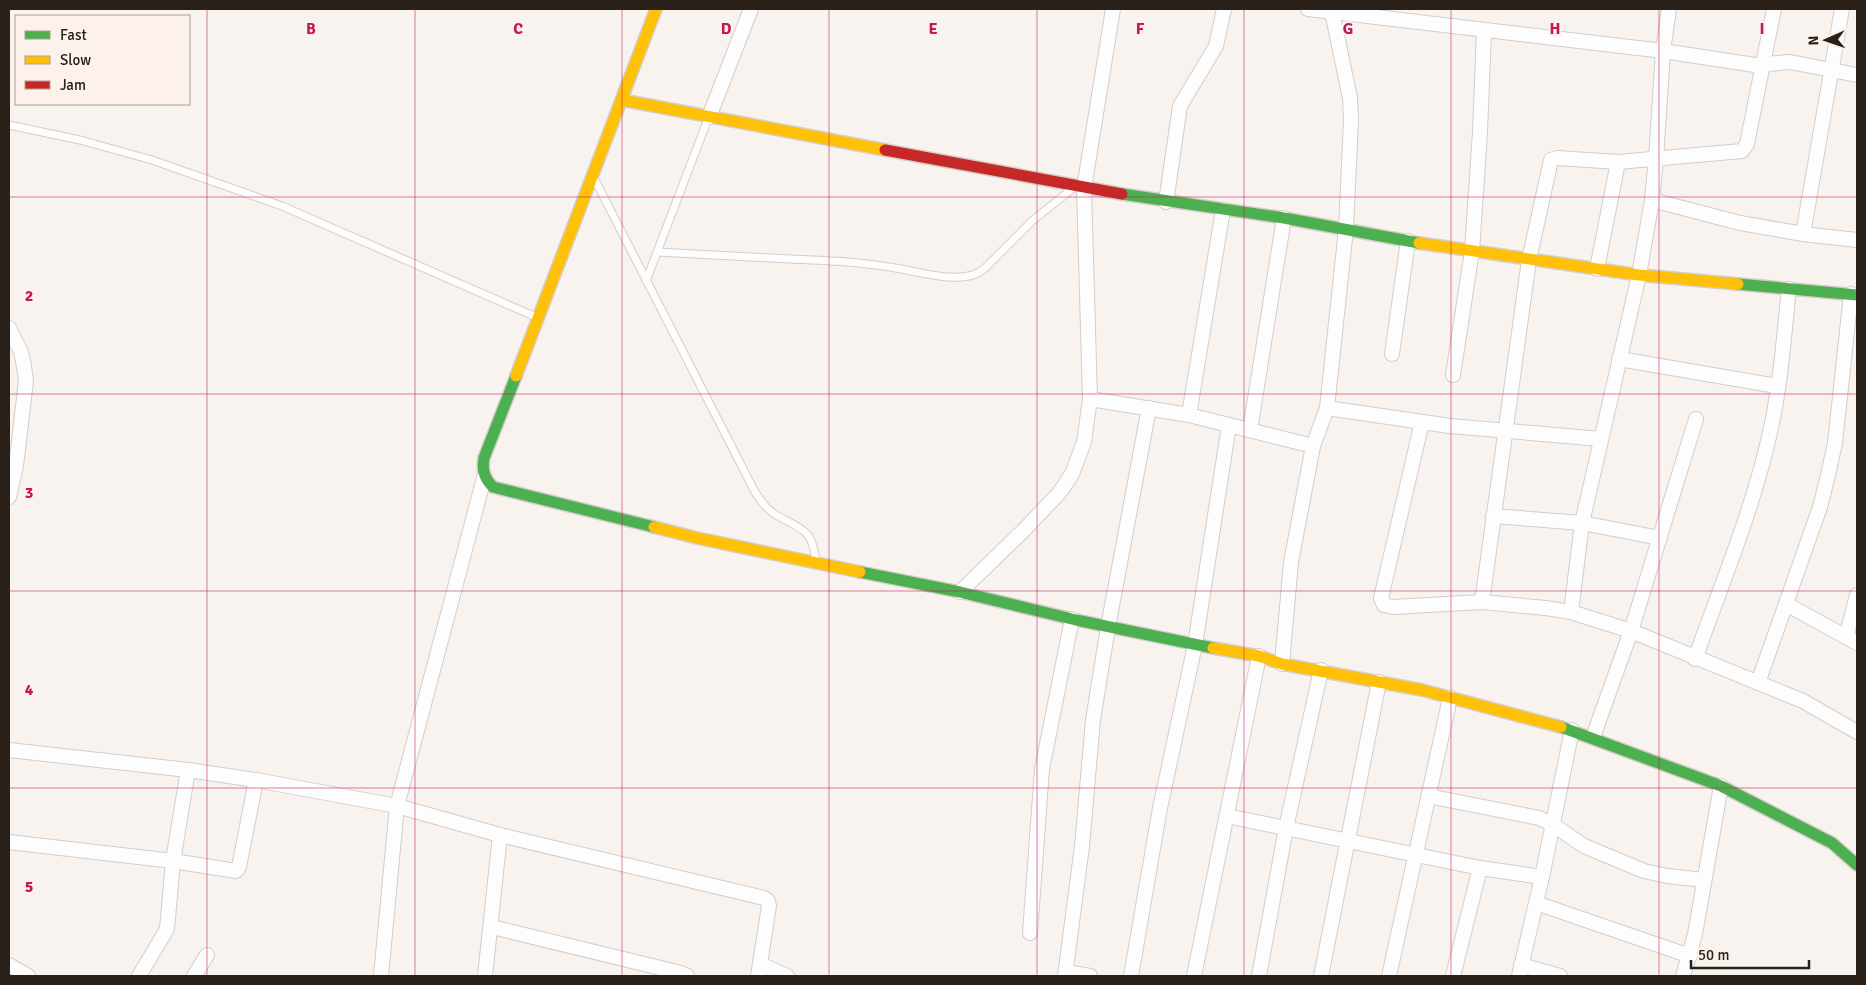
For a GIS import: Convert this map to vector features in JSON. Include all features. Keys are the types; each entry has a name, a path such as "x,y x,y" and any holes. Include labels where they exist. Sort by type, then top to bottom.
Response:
{"street":[{"path":"381,976 397,806 484,478 482,464 656,9"},
{"path":"709,117 751,9"},
{"path":"960,592 1044,511 1072,474 1084,442 1090,399 1080,188 1113,9"},
{"path":"1166,202 1180,106 1216,46 1224,9"},
{"path":"1308,9 1332,12 1372,12 1484,31 1663,51 1762,65 1790,62 1857,75"},
{"path":"1571,612 1582,523 1639,275 1652,200 1663,51 1669,9"},
{"path":"1482,602 1528,260 1551,160 1557,158 1618,162 1739,152 1747,144 1774,9"},
{"path":"1804,234 1842,9"},
{"path":"1282,664 1292,562 1313,446 1327,408 1346,229 1351,120 1332,12"},
{"path":"1452,376 1472,251 1480,132 1484,31"},
{"path":"622,100 1080,188 1284,218 1443,248 1639,275 1854,294 1835,443 1820,507 1758,683"},
{"path":"1597,269 1618,162"},
{"path":"1652,200 1732,221 1804,234 1857,240"},
{"path":"1189,415 1223,210"},
{"path":"1250,430 1284,218"},
{"path":"1392,354 1408,241"},
{"path":"1695,658 1754,491 1772,426 1789,288"},
{"path":"9,328 20,352 26,381 16,466 9,497"},
{"path":"1619,359 1777,386"},
{"path":"1090,399 1189,415 1313,446"},
{"path":"1090,976 1066,974 1082,846 1092,728 1108,627 1149,408"},
{"path":"1327,408 1422,422 1601,439"},
{"path":"1593,737 1631,631 1696,419"},
{"path":"1422,422 1382,601 1384,605 1482,602 1571,612 1631,631 1803,701 1857,732"},
{"path":"1131,976 1160,808 1195,645 1229,424"},
{"path":"484,478 493,488 500,490 697,538 960,592 1108,627 1260,656 1282,664 1422,690 1572,730 1721,786 1832,843 1857,865"},
{"path":"1493,516 1582,523 1660,538"},
{"path":"1786,604 1852,640 1857,595"},
{"path":"1030,933 1042,769 1072,619"},
{"path":"1194,976 1260,656"},
{"path":"1259,976 1286,828 1321,670"},
{"path":"1321,976 1379,682"},
{"path":"1389,976 1414,854 1450,698"},
{"path":"1560,976 1520,970 1542,877 1572,730"},
{"path":"9,750 188,770 256,780 397,806 500,835 764,898 768,901 769,906 759,970 787,976"},
{"path":"139,976 167,929 174,861 188,770"},
{"path":"9,842 238,870 256,780"},
{"path":"1683,976 1690,956 1721,786"},
{"path":"1428,796 1539,818 1552,824 1584,846 1644,871 1704,880"},
{"path":"1227,816 1480,868 1542,877"},
{"path":"485,976 492,928 500,835"},
{"path":"1453,976 1480,868"},
{"path":"1536,903 1690,956"},
{"path":"492,928 687,976"},
{"path":"194,976 207,955"},
{"path":"9,965 28,976"}],"lane":[{"path":"646,280 709,117"},
{"path":"9,125 80,140 152,160 272,203 539,318"},
{"path":"593,177 755,492 764,506 806,533 818,563"},
{"path":"657,252 853,262 968,278 984,269 1032,221 1080,188"}],"traffic: fast":[{"path":"1122,194 1284,218 1419,243"},
{"path":"1738,284 1857,295"},
{"path":"516,376 484,458 484,474 490,484 493,487 654,527"},
{"path":"860,572 1213,648"},
{"path":"1561,727 1721,786 1832,843 1857,865"}],"traffic: slow":[{"path":"516,376 656,9"},
{"path":"622,100 885,150"},
{"path":"1419,243 1639,275 1738,284"},
{"path":"654,527 697,538 860,572"},
{"path":"1213,648 1259,656 1282,664 1422,690 1561,727"}],"traffic: jam":[{"path":"885,150 1122,194"}]}
